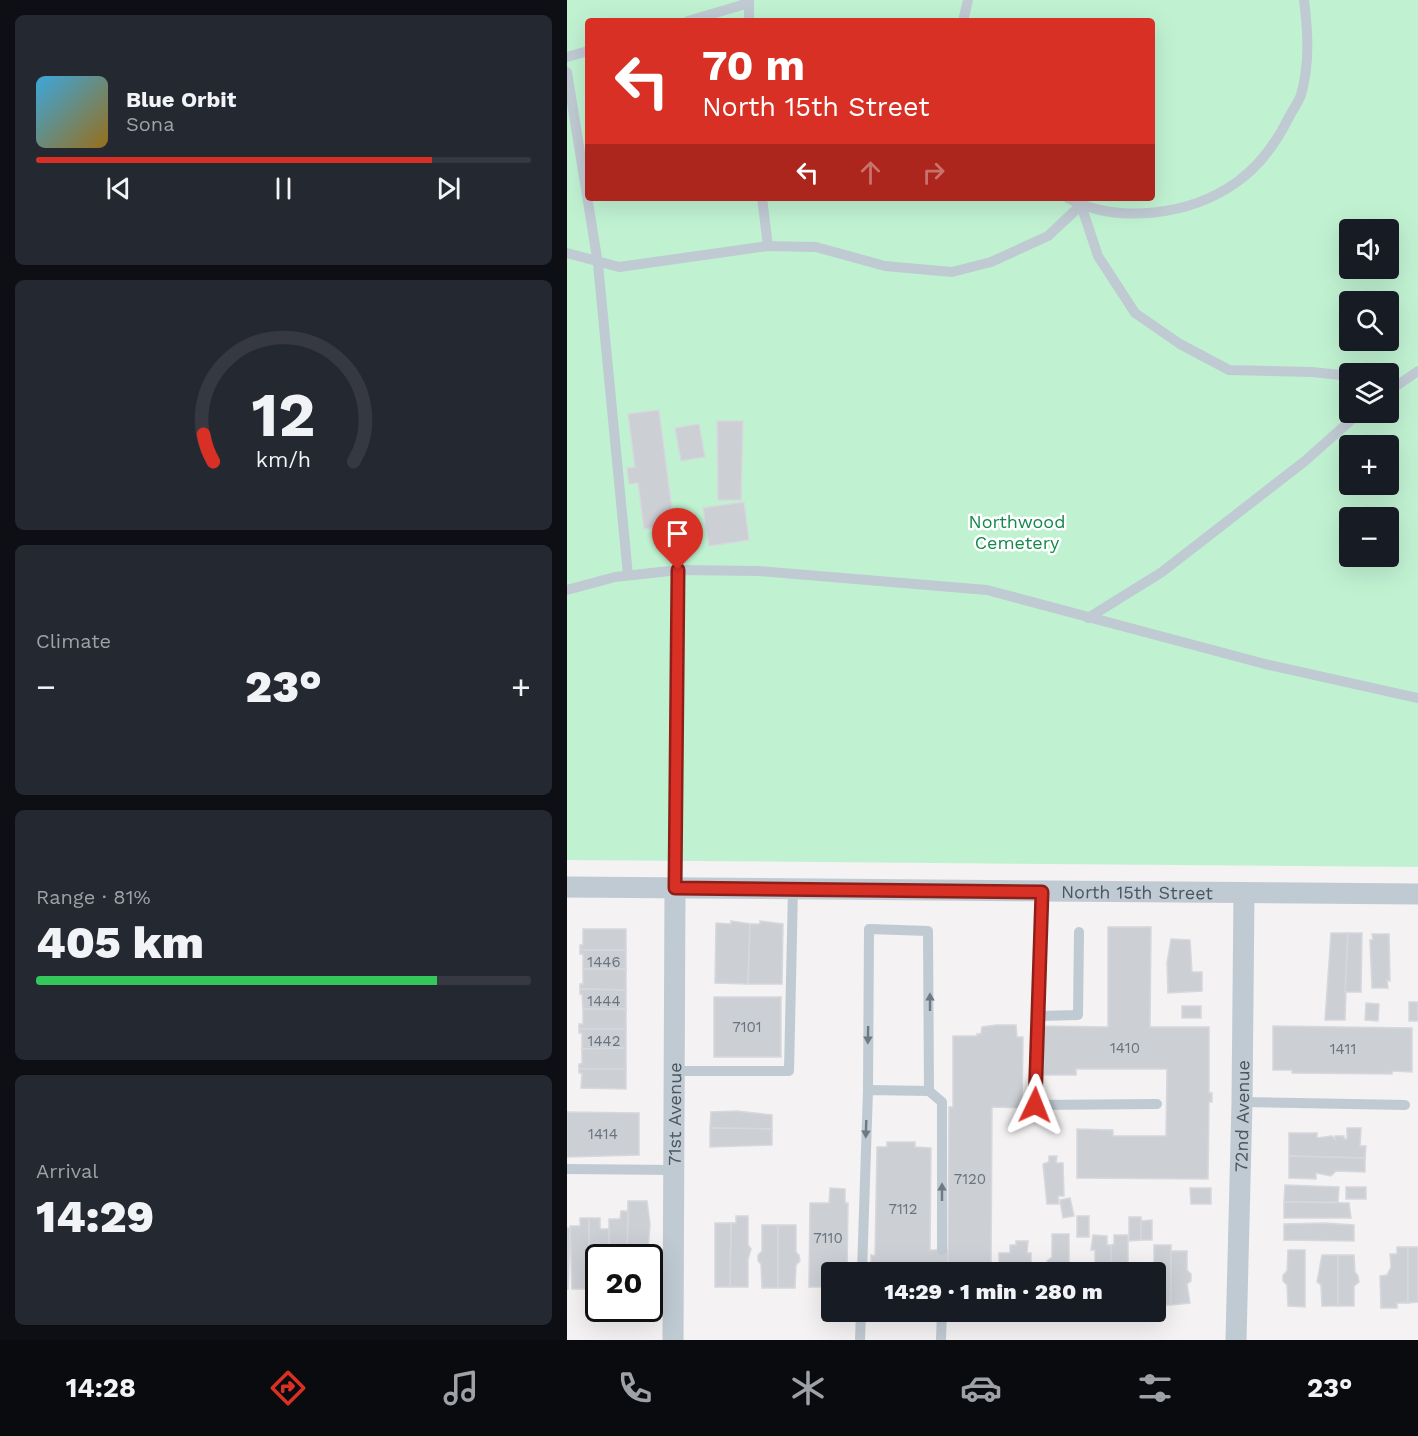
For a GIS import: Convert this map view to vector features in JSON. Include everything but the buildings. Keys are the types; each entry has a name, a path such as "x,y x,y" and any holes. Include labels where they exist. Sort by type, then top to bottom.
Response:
{"street":[{"name":"North 15th Street","path":"567,887 1418,894"},
{"name":"71st Avenue","path":"673,1340 675,888"},
{"name":"72nd Avenue","path":"1236,1340 1244,892"}],"lane":[{"path":"964,18 968,0"},
{"path":"1074,201 1081,205 1134,214 1188,206 1237,182 1275,144 1301,96 1310,42 1304,0"},
{"path":"697,18 749,1 749,18"},
{"path":"567,57 585,52"},
{"path":"567,72 585,183"},
{"path":"588,201 598,264 628,575"},
{"path":"762,201 768,246"},
{"path":"567,253 598,264 619,267 768,246 816,247 885,266 952,272 991,262 1048,236 1081,205"},
{"path":"1081,205 1098,256 1135,313 1180,344 1229,370 1339,375"},
{"path":"1399,384 1418,371"},
{"path":"1088,618 1162,572 1305,460 1347,423"},
{"path":"675,888 678,570"},
{"path":"567,590 628,575 678,570 758,571 987,590 1265,664 1418,698"},
{"path":"674,1071 789,1071 793,889"},
{"path":"1042,892 1035,1105 1157,1104"},
{"path":"862,1262 868,1090 869,929 928,930 929,1091"},
{"path":"1038,1016 1078,1015 1079,932"},
{"path":"868,1090 929,1091 942,1102 942,1250"},
{"path":"1242,1102 1405,1106"},
{"path":"567,1169 674,1170"},
{"path":"860,1340 861,1322"},
{"path":"941,1340 942,1322"}],"green space":[{"name":"Northwood Cemetery","path":"567,0 1418,0 1418,867 567,860"}],"route":[{"path":"678,570 675,888 1042,892 1035,1105"}]}
